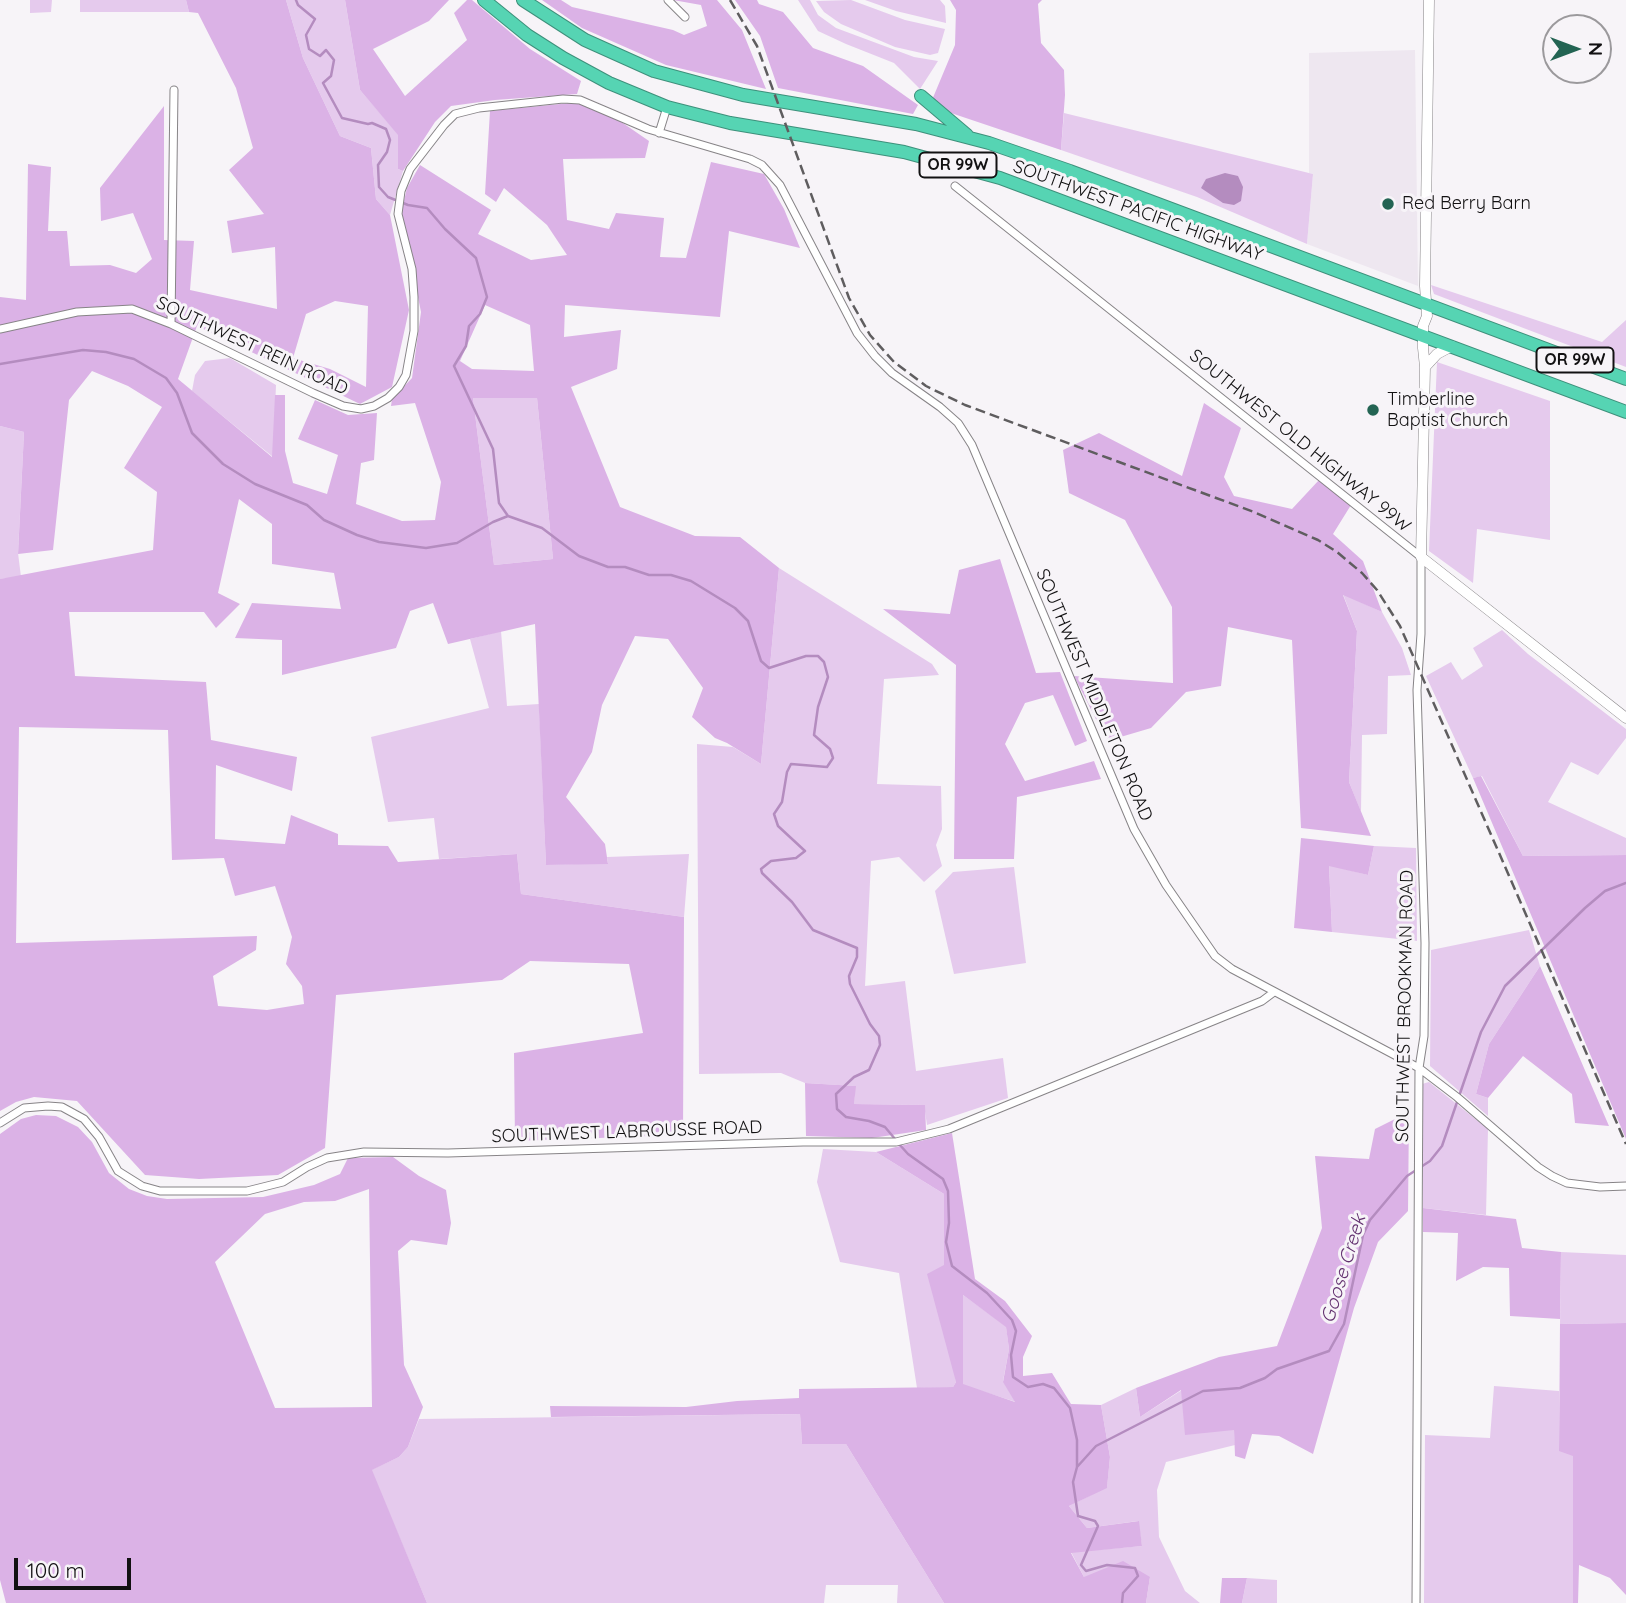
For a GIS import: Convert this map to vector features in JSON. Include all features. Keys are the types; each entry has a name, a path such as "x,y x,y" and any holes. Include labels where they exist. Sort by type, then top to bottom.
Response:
{"highway":[{"name":"SOUTHWEST PACIFIC HIGHWAY","path":"484,0 527,35 563,58 609,83 667,107 730,123 904,152 979,171 1626,411"},
{"name":"SOUTHWEST PACIFIC HIGHWAY","path":"523,0 594,45 667,75 743,94 916,124 970,138 1070,171 1626,379"},
{"path":"921,96 970,138"}],"street":[{"path":"667,0 685,17"},
{"name":"SOUTHWEST BROOKMAN ROAD","path":"1416,1603 1419,1068 1424,1036 1425,943 1417,690 1421,634 1425,367 1423,335 1427,316 1429,0"},
{"path":"170,324 174,90"},
{"name":"SOUTHWEST REIN ROAD","path":"0,329 77,313 124,309 140,311 343,406 361,409 382,403 399,387 406,375 414,331 412,269 401,228 398,202 410,169 455,114 563,99 580,100 659,133"},
{"path":"659,133 667,107"},
{"name":"SOUTHWEST MIDDLETON ROAD","path":"659,133 750,159 772,173 857,333 874,356 958,423 972,445 1134,829 1149,857 1216,957 1274,992 1419,1068 1552,1176 1567,1183 1600,1187 1626,1186"},
{"name":"SOUTHWEST OLD HIGHWAY 99W","path":"955,186 1626,718"},
{"path":"1425,367 1437,354 1452,346"},
{"name":"SOUTHWEST LABROUSSE ROAD","path":"0,1123 24,1108 62,1107 84,1119 99,1137 118,1171 142,1186 160,1191 247,1191 283,1182 327,1158 366,1152 448,1153 803,1142 878,1143 910,1139 949,1129 1262,1001 1274,992"}],"shaded area":[{"path":"30,0 52,0 51,12 30,13"},
{"path":"80,0 186,0 189,12 80,12"},
{"path":"186,0 286,0 303,58 340,136 371,148 376,199 390,215 409,310 392,387 360,404 197,326 178,379 272,457 275,395 285,395 285,451 293,483 327,494 338,455 298,439 315,400 348,415 377,413 374,460 361,463 356,504 402,521 435,520 441,482 415,403 391,406 392,399 412,378 421,312 401,213 407,188 420,165 491,210 478,234 531,260 567,255 547,225 504,188 496,202 485,194 490,111 580,102 617,119 649,141 645,158 563,159 567,220 609,229 616,213 664,218 660,257 686,258 711,162 764,174 784,209 800,248 729,231 720,317 565,305 564,337 621,330 617,369 571,387 620,507 695,536 740,537 779,568 761,764 715,738 692,717 703,688 668,639 635,636 602,705 592,752 566,797 605,844 608,864 546,865 535,624 448,644 433,603 410,611 396,648 282,675 282,640 235,638 252,603 341,609 334,573 272,564 272,524 239,499 218,593 240,604 216,628 204,612 69,612 75,676 206,682 211,740 297,757 292,791 216,765 215,839 285,844 291,815 338,834 338,845 388,846 398,862 517,854 521,894 684,917 683,1135 515,1141 514,1053 643,1033 629,964 530,961 502,980 336,995 325,1148 278,1175 199,1179 145,1175 77,1101 34,1097 16,1102 0,1111 0,579 153,550 157,492 124,468 162,407 128,386 92,371 69,400 53,550 18,554 24,432 0,426 0,297 26,300 28,164 51,167 48,231 67,231 70,266 110,265 136,273 152,259 133,213 101,221 100,188 164,106 164,240 194,241 190,290 277,309 275,247 232,253 227,221 264,214 229,170 253,148 236,88 198,13 189,12","holes":["335,301 368,306 366,387 330,369 293,358 306,314","485,305 530,325 534,371 472,369 460,361","473,398 537,398 553,559 494,565","19,727 168,730 172,860 224,858 235,896 275,886 292,937 286,964 302,986 304,1004 267,1010 218,1006 213,976 256,950 257,936 16,943"]},
{"path":"286,0 345,0 360,90 399,135 398,169 403,171 390,215 376,199 371,148 340,136 303,58"},
{"path":"345,0 449,0 429,21 373,49 405,96 467,40 454,13 467,0 472,0 530,49 581,81 577,94 451,106 435,122 403,171 398,169 398,135 360,90"},
{"path":"542,0 561,0 572,7 673,30 684,35 707,26 701,5 673,0 717,0 742,30 766,89 666,65 582,28"},
{"path":"735,0 757,0 759,4 783,12 813,48 863,66 918,105 913,114 778,88 760,36"},
{"path":"798,0 810,0 818,15 836,28 914,57 938,61 920,89 894,63 818,31"},
{"path":"851,0 905,20 945,29 938,53 930,55 895,47 841,24 824,12 816,1"},
{"path":"865,0 940,0 945,6 946,23 896,11"},
{"path":"950,0 1042,0 1038,4 1041,43 1064,70 1061,150 951,113 932,100 955,45 956,10"},
{"path":"1415,50 1418,286 1307,244 1313,174 1309,173 1309,53"},
{"path":"1064,113 1313,174 1307,244 1197,197 1061,150"},
{"path":"1225,173 1238,176 1243,187 1241,201 1234,205 1223,203 1201,188 1206,179"},
{"path":"1431,285 1602,342 1626,320 1626,367 1434,294"},
{"path":"230,358 276,385 273,457 192,391 195,375 205,361"},
{"path":"1437,362 1550,401 1550,540 1477,529 1473,583 1429,551"},
{"path":"473,398 537,398 553,559 494,565"},
{"path":"1204,403 1241,428 1224,477 1234,496 1292,509 1319,480 1351,505 1333,534 1363,561 1382,612 1343,595 1357,631 1349,782 1371,836 1301,828 1292,640 1228,627 1221,686 1186,692 1151,728 1107,741 1074,676 1173,683 1172,607 1125,520 1069,493 1063,450 1099,433 1182,476"},
{"path":"0,426 24,432 18,553 21,577 0,579"},
{"path":"1000,559 1036,673 1060,672 1087,741 1075,746 1053,695 1025,703 1005,744 1025,781 1094,761 1101,779 1017,797 1014,859 954,859 956,665 883,609 950,614 959,570"},
{"path":"779,568 932,664 939,675 884,679 877,784 941,786 942,829 936,845 942,866 924,882 899,857 871,861 865,986 905,981 916,1071 1003,1058 1008,1098 927,1125 924,1105 854,1104 855,1086 805,1083 781,1073 699,1074 697,744 733,747 761,764"},
{"path":"1343,594 1382,612 1402,648 1411,675 1388,676 1387,734 1362,735 1361,812 1349,782 1357,631"},
{"path":"1502,630 1528,654 1626,729 1626,738 1598,775 1571,762 1548,802 1626,838 1626,855 1523,856 1482,776 1473,778 1426,676 1451,662 1462,680 1483,666 1473,648"},
{"path":"501,631 507,706 539,704 546,865 608,863 607,857 689,854 684,917 521,894 517,854 439,859 434,818 388,822 371,737 489,708 470,639"},
{"path":"1481,776 1523,856 1626,855 1626,1139 1473,778"},
{"path":"1301,838 1374,846 1368,875 1329,866 1332,932 1294,928"},
{"path":"1374,846 1416,848 1417,941 1332,932 1329,865 1368,875"},
{"path":"1014,867 1026,963 954,974 935,891 953,872"},
{"path":"1529,930 1540,966 1489,1044 1476,1094 1488,1098 1488,1116 1430,1066 1431,950"},
{"path":"1540,966 1609,1126 1575,1123 1572,1094 1523,1056 1488,1098 1476,1094 1489,1044"},
{"path":"1429,1082 1488,1129 1486,1215 1423,1208 1422,1084"},
{"path":"805,1083 856,1086 854,1104 925,1105 926,1130 872,1138 806,1136"},
{"path":"1409,1112 1408,1211 1378,1242 1354,1308 1313,1454 1279,1436 1252,1434 1245,1459 1235,1456 1234,1430 1185,1435 1181,1390 1140,1417 1136,1388 1219,1357 1277,1346 1322,1228 1315,1156 1369,1159 1375,1129"},
{"path":"36,1115 56,1116 78,1127 92,1142 109,1173 129,1189 147,1196 167,1199 263,1197 314,1185 340,1174 348,1158 393,1157 419,1176 446,1190 451,1223 447,1245 411,1240 398,1251 404,1365 423,1407 408,1447 399,1457 372,1470 427,1603 6,1603 0,1580 0,1134 21,1119","holes":["369,1189 372,1407 275,1408 215,1262 265,1214 304,1202 335,1201"]},
{"path":"952,1133 975,1279 1005,1301 1032,1336 1023,1357 1023,1376 1052,1373 1071,1404 1101,1405 1110,1457 1107,1488 1069,1506 1087,1528 1139,1521 1142,1546 1071,1553 1084,1577 1123,1561 1150,1577 1146,1603 944,1603 846,1444 802,1444 800,1414 551,1417 550,1406 686,1407 799,1398 799,1389 953,1387 956,1382 927,1274 944,1265 944,1194 876,1152","holes":["963,1295 1006,1327 1009,1349 1003,1382 1015,1402 963,1384"]},
{"path":"823,1149 876,1152 944,1194 944,1265 956,1382 953,1387 917,1388 899,1273 840,1262 817,1182"},
{"path":"1423,1208 1516,1219 1522,1248 1561,1252 1560,1319 1510,1316 1509,1268 1483,1267 1456,1281 1458,1233 1423,1232"},
{"path":"1561,1252 1626,1255 1626,1323 1560,1324"},
{"path":"963,1295 1006,1326 1009,1349 1003,1381 1016,1402 963,1385"},
{"path":"1626,1323 1626,1595 1610,1578 1579,1565 1578,1603 1573,1603 1573,1456 1559,1451 1560,1324"},
{"path":"1494,1386 1559,1391 1559,1450 1573,1455 1573,1603 1424,1603 1425,1435 1490,1438"},
{"path":"1136,1388 1140,1417 1182,1390 1234,1430 1235,1445 1166,1462 1157,1490 1159,1537 1185,1591 1200,1603 1146,1603 1150,1577 1084,1577 1071,1552 1142,1546 1138,1521 1087,1528 1069,1506 1107,1487 1110,1457 1101,1405"},
{"path":"800,1414 802,1444 846,1444 944,1603 897,1603 898,1585 826,1585 824,1603 427,1603 371,1470 399,1457 408,1447 419,1419"},
{"path":"1222,1578 1247,1578 1242,1603 1220,1603"},
{"path":"1247,1578 1277,1580 1277,1603 1242,1603"}],"waterway":[{"path":"296,0 298,5 315,19 306,35 309,49 320,56 326,50 334,60 331,76 323,83 342,118 372,123 386,129 390,140 387,152 378,165 379,187 388,197 408,205 427,208 476,258 487,297 480,314 469,326 466,346 454,366 493,449 499,503 508,516 542,528 579,556 608,567 625,567 649,575 671,575 691,581 735,608 748,621 761,661 769,668 806,656 818,656 824,662 828,677 818,707 814,735 830,749 833,758 827,767 791,764 782,802 774,814 778,826 805,851 796,858 771,861 761,869 792,902 813,930 857,948 857,957 849,976 850,984 879,1036 880,1045 869,1070 854,1077 836,1094 837,1109 846,1117 885,1127 895,1139"},
{"path":"0,364 83,350 134,359 166,378 177,393 192,433 223,464 255,484 307,505 324,520 379,542 426,548 457,543 508,516"},
{"name":"Goose Creek","path":"1077,1467 1096,1446 1203,1391 1240,1388 1265,1378 1277,1369 1329,1351 1344,1324 1363,1235 1370,1220 1407,1176 1430,1161 1442,1146 1481,1032 1505,986 1585,908 1605,891 1626,883"},
{"path":"899,1144 908,1154 943,1179 948,1191 949,1223 946,1242 952,1266 987,1293 1012,1320 1016,1331 1011,1355 1013,1377 1028,1387 1043,1384 1054,1388 1070,1408 1077,1440 1077,1467 1073,1482 1078,1516 1095,1521 1098,1526 1081,1565 1086,1571 1107,1565 1135,1568 1138,1576 1123,1593 1122,1603"}],"railway":[{"path":"730,0 757,46 849,298 870,335 894,362 926,386 965,405 1254,512 1318,540 1362,573 1377,590 1400,626 1626,1144"}],"place":[{"name":"Red Berry Barn","path":"1388,204"},
{"name":"Timberline Baptist Church","path":"1373,410"}]}
